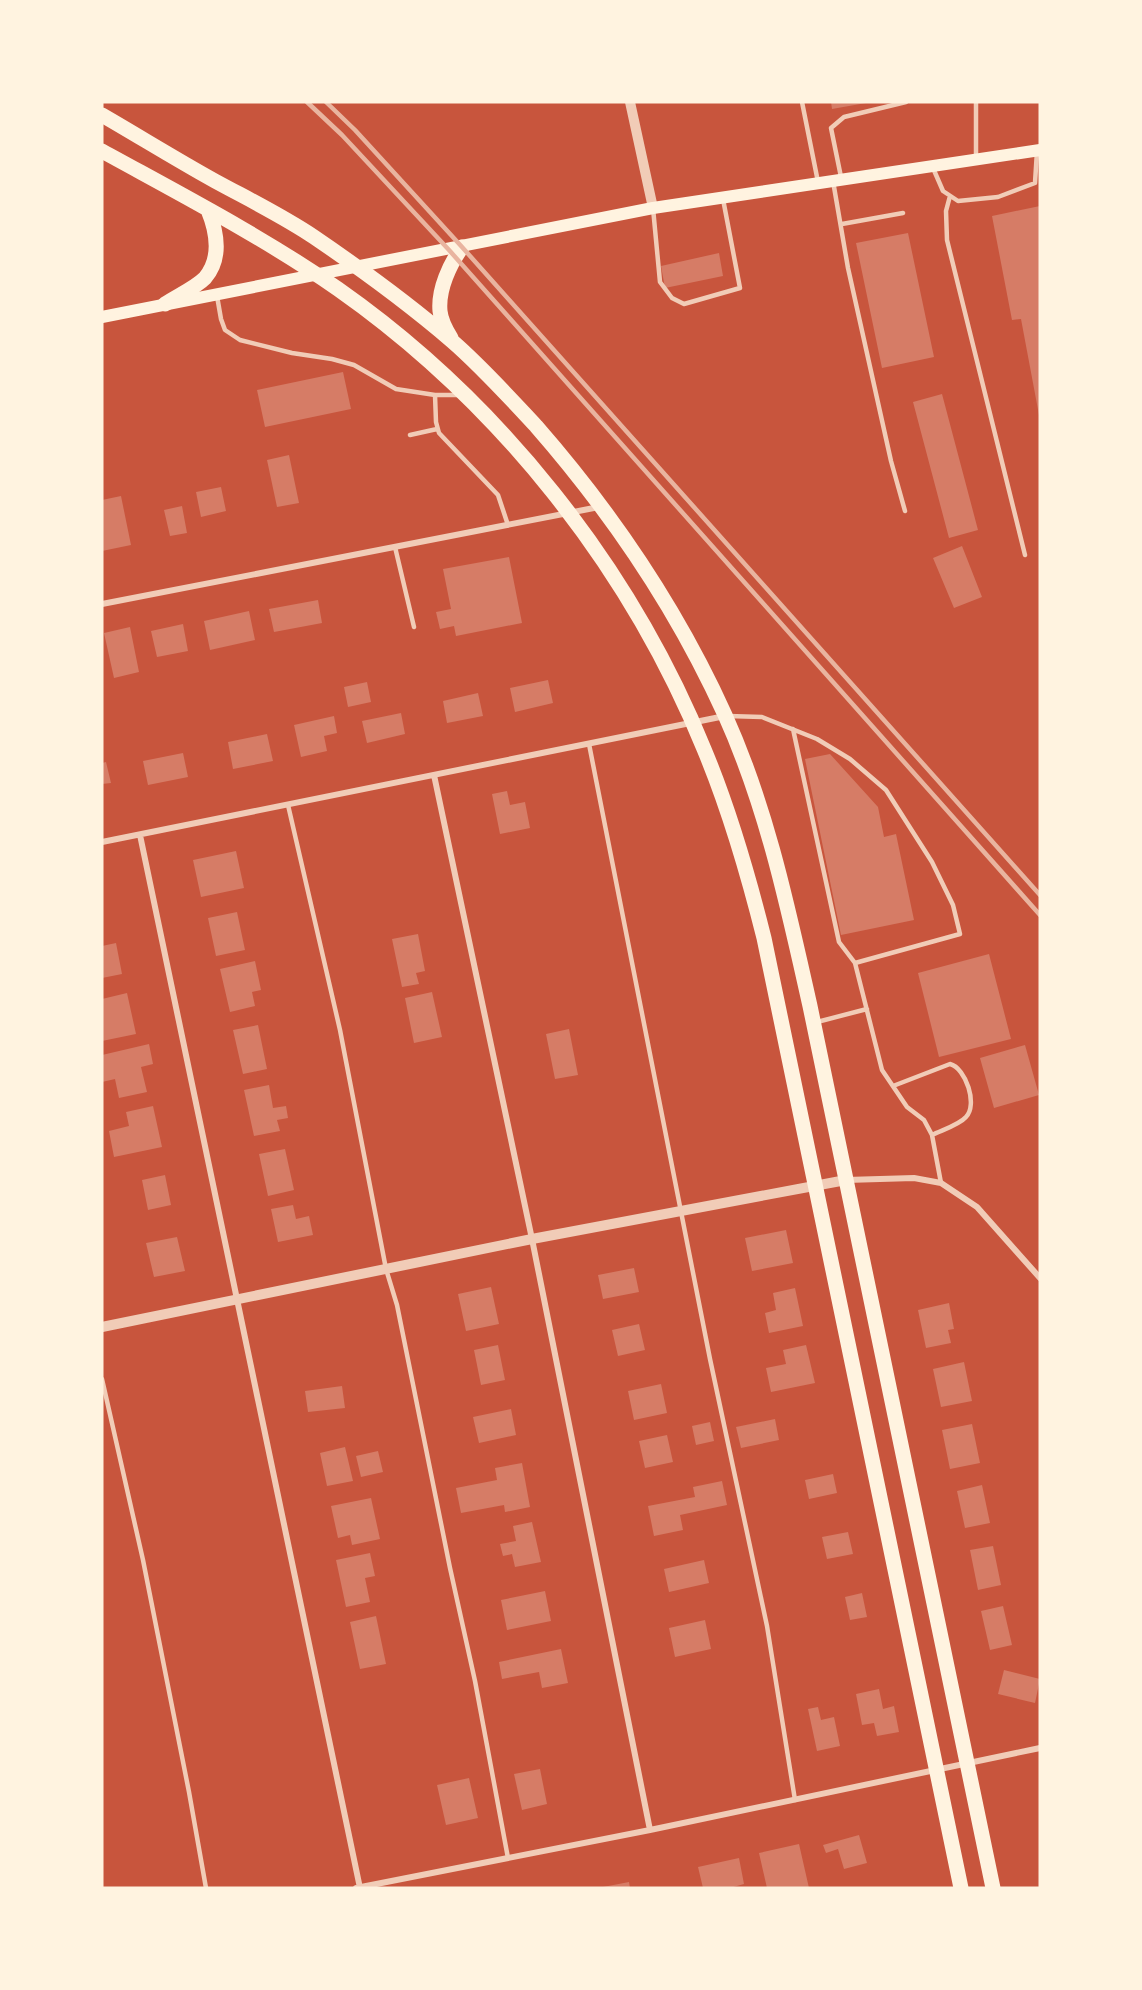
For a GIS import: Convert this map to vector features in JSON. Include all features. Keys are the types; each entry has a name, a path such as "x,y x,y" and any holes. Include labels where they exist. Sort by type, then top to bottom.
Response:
{"main road":[{"path":"102,115 310,235 356,267 452,341 510,397 602,506 667,604 725,716 762,814 781,877 993,1888"},
{"path":"102,317 653,208 1039,150"},
{"path":"102,151 316,274 380,321 464,395 494,426 568,513 616,580 646,629 693,723 728,811 764,938 961,1888"},
{"path":"165,304 204,279 211,268 217,240 208,210"},
{"path":"452,341 443,325 440,312 441,298 454,257 462,247"}],"street":[{"path":"630,102 653,208"},
{"path":"102,604 602,506"},
{"path":"102,842 725,716"},
{"path":"434,775 532,1239 650,1830"},
{"path":"140,835 358,1888 650,1830 1040,1748"},
{"path":"102,1327 532,1239 846,1180 914,1178 941,1183 977,1207 1040,1278"}],"lane":[{"path":"802,102 818,183"},
{"path":"905,511 891,461 848,268 831,128 844,117 906,102"},
{"path":"976,102 976,160"},
{"path":"932,166 943,191 958,201 998,196 1035,183 1039,150"},
{"path":"950,196 946,211 947,240 1024,555"},
{"path":"653,208 660,282 672,298 684,304 740,288 723,198"},
{"path":"842,224 903,213"},
{"path":"216,294 225,330 240,340 354,365 396,389 435,395 464,395"},
{"path":"435,395 437,429 498,495 508,525"},
{"path":"410,435 437,429"},
{"path":"395,547 414,627"},
{"path":"725,716 762,717 817,739 850,759 886,790 932,862 953,905 960,934 855,963"},
{"path":"793,729 839,942 855,963 882,1070 907,1107 924,1120 932,1135 941,1183"},
{"path":"590,744 710,1359 767,1626 795,1800"},
{"path":"288,805 340,1030 386,1269 397,1305 410,1364 477,1692 508,1858"},
{"path":"813,1023 867,1009"},
{"path":"893,1086 951,1064 963,1072 972,1101 970,1111 966,1118 932,1135"},
{"path":"102,1379 142,1560 206,1888"}],"building":[{"path":"831,102 866,102 866,103 832,109"},
{"path":"1040,206 1039,415 1021,319 1012,320 992,216"},
{"path":"908,233 934,357 882,368 856,243"},
{"path":"719,253 723,276 665,288 661,266"},
{"path":"343,372 351,409 265,427 257,390"},
{"path":"942,394 978,530 949,538 913,402"},
{"path":"289,455 299,503 277,507 267,460"},
{"path":"221,487 226,511 201,517 196,492"},
{"path":"121,496 131,545 102,551 102,500"},
{"path":"182,506 187,533 170,536 164,510"},
{"path":"962,546 982,597 954,608 933,558"},
{"path":"509,557 522,623 456,636 454,626 440,629 436,612 451,609 443,569"},
{"path":"318,600 322,623 274,632 269,609"},
{"path":"249,611 255,640 210,650 204,621"},
{"path":"183,624 188,651 157,657 151,631"},
{"path":"130,627 139,672 114,678 104,633"},
{"path":"548,680 553,703 515,712 510,688"},
{"path":"367,682 371,702 348,707 344,687"},
{"path":"478,693 483,716 447,723 443,701"},
{"path":"401,713 405,734 367,743 362,721"},
{"path":"334,716 337,733 324,736 327,751 301,757 294,725"},
{"path":"267,734 273,761 233,769 228,742"},
{"path":"183,753 188,777 148,785 143,761"},
{"path":"830,754 878,807 884,837 896,834 914,920 841,935 805,759"},
{"path":"106,762 111,783 102,784 102,763"},
{"path":"507,791 510,805 525,802 530,828 500,834 492,794"},
{"path":"236,851 244,888 201,897 193,860"},
{"path":"237,912 245,950 216,956 208,918"},
{"path":"418,934 425,971 416,973 419,984 402,987 392,939"},
{"path":"116,943 122,974 102,978 102,946"},
{"path":"989,954 1011,1039 939,1057 918,973"},
{"path":"255,961 261,990 252,992 255,1006 230,1012 220,969"},
{"path":"432,992 442,1037 414,1043 405,998"},
{"path":"127,993 136,1034 102,1041 102,999"},
{"path":"258,1025 267,1069 243,1074 233,1030"},
{"path":"569,1029 578,1075 555,1079 546,1034"},
{"path":"149,1044 153,1064 141,1067 147,1092 119,1098 115,1079 102,1082 102,1055"},
{"path":"1025,1045 1039,1095 994,1108 980,1058"},
{"path":"269,1085 273,1108 286,1106 288,1118 277,1120 280,1131 254,1136 244,1090"},
{"path":"153,1106 162,1147 114,1157 109,1131 129,1126 126,1112"},
{"path":"285,1149 294,1190 268,1196 259,1154"},
{"path":"165,1175 171,1205 148,1210 142,1180"},
{"path":"293,1205 296,1219 309,1216 313,1235 278,1242 271,1209"},
{"path":"786,1230 793,1263 752,1271 745,1238"},
{"path":"177,1237 185,1271 154,1277 146,1243"},
{"path":"634,1268 639,1292 603,1299 598,1275"},
{"path":"491,1287 499,1324 466,1331 458,1294"},
{"path":"795,1288 803,1326 769,1333 765,1313 776,1310 773,1293"},
{"path":"949,1303 954,1329 948,1330 951,1343 926,1348 918,1310"},
{"path":"639,1324 645,1350 618,1356 612,1330"},
{"path":"498,1345 505,1380 481,1385 474,1350"},
{"path":"806,1345 815,1383 771,1392 766,1368 786,1364 783,1350"},
{"path":"964,1362 972,1401 941,1407 933,1369"},
{"path":"661,1384 667,1413 634,1420 628,1391"},
{"path":"342,1386 345,1408 308,1412 305,1391"},
{"path":"511,1409 516,1435 479,1443 473,1417"},
{"path":"775,1419 779,1440 741,1448 736,1427"},
{"path":"710,1422 714,1441 696,1445 692,1426"},
{"path":"972,1424 980,1463 950,1469 942,1430"},
{"path":"667,1435 673,1462 645,1468 639,1441"},
{"path":"345,1447 353,1481 327,1486 320,1453"},
{"path":"378,1451 383,1472 361,1477 356,1456"},
{"path":"522,1463 530,1507 505,1512 504,1505 461,1513 456,1488 497,1480 495,1468"},
{"path":"833,1474 837,1493 809,1499 805,1480"},
{"path":"722,1481 727,1505 680,1515 683,1530 654,1536 648,1506 695,1497 693,1487"},
{"path":"982,1485 990,1523 965,1528 957,1491"},
{"path":"371,1498 380,1539 352,1545 350,1535 338,1538 331,1506"},
{"path":"532,1522 541,1562 515,1567 512,1554 503,1556 500,1544 516,1541 513,1526"},
{"path":"848,1532 853,1554 827,1559 822,1537"},
{"path":"993,1546 1001,1585 978,1590 970,1550"},
{"path":"370,1553 375,1576 365,1578 370,1602 346,1607 336,1560"},
{"path":"704,1560 709,1583 669,1592 664,1569"},
{"path":"545,1591 551,1621 507,1630 501,1600"},
{"path":"862,1593 867,1617 850,1620 845,1597"},
{"path":"1003,1606 1012,1645 990,1650 981,1611"},
{"path":"376,1616 386,1664 360,1669 350,1622"},
{"path":"705,1620 711,1649 675,1657 669,1628"},
{"path":"561,1649 568,1683 542,1688 539,1672 502,1679 499,1662"},
{"path":"1004,1670 1040,1679 1035,1703 998,1694"},
{"path":"879,1689 883,1709 894,1706 899,1732 877,1736 874,1723 862,1725 856,1694"},
{"path":"818,1707 821,1720 834,1717 840,1746 817,1751 808,1709"},
{"path":"540,1769 547,1804 522,1810 514,1774"},
{"path":"469,1778 478,1818 446,1825 437,1785"},
{"path":"859,1835 867,1863 844,1869 838,1849 826,1853 823,1845"},
{"path":"799,1844 809,1888 767,1888 759,1853"},
{"path":"739,1858 744,1884 730,1888 703,1888 698,1867"},
{"path":"629,1882 630,1888 603,1887"}],"railway":[{"path":"307,102 342,135 449,250 1040,915"},
{"path":"326,102 355,130 462,247 1040,895"}]}
